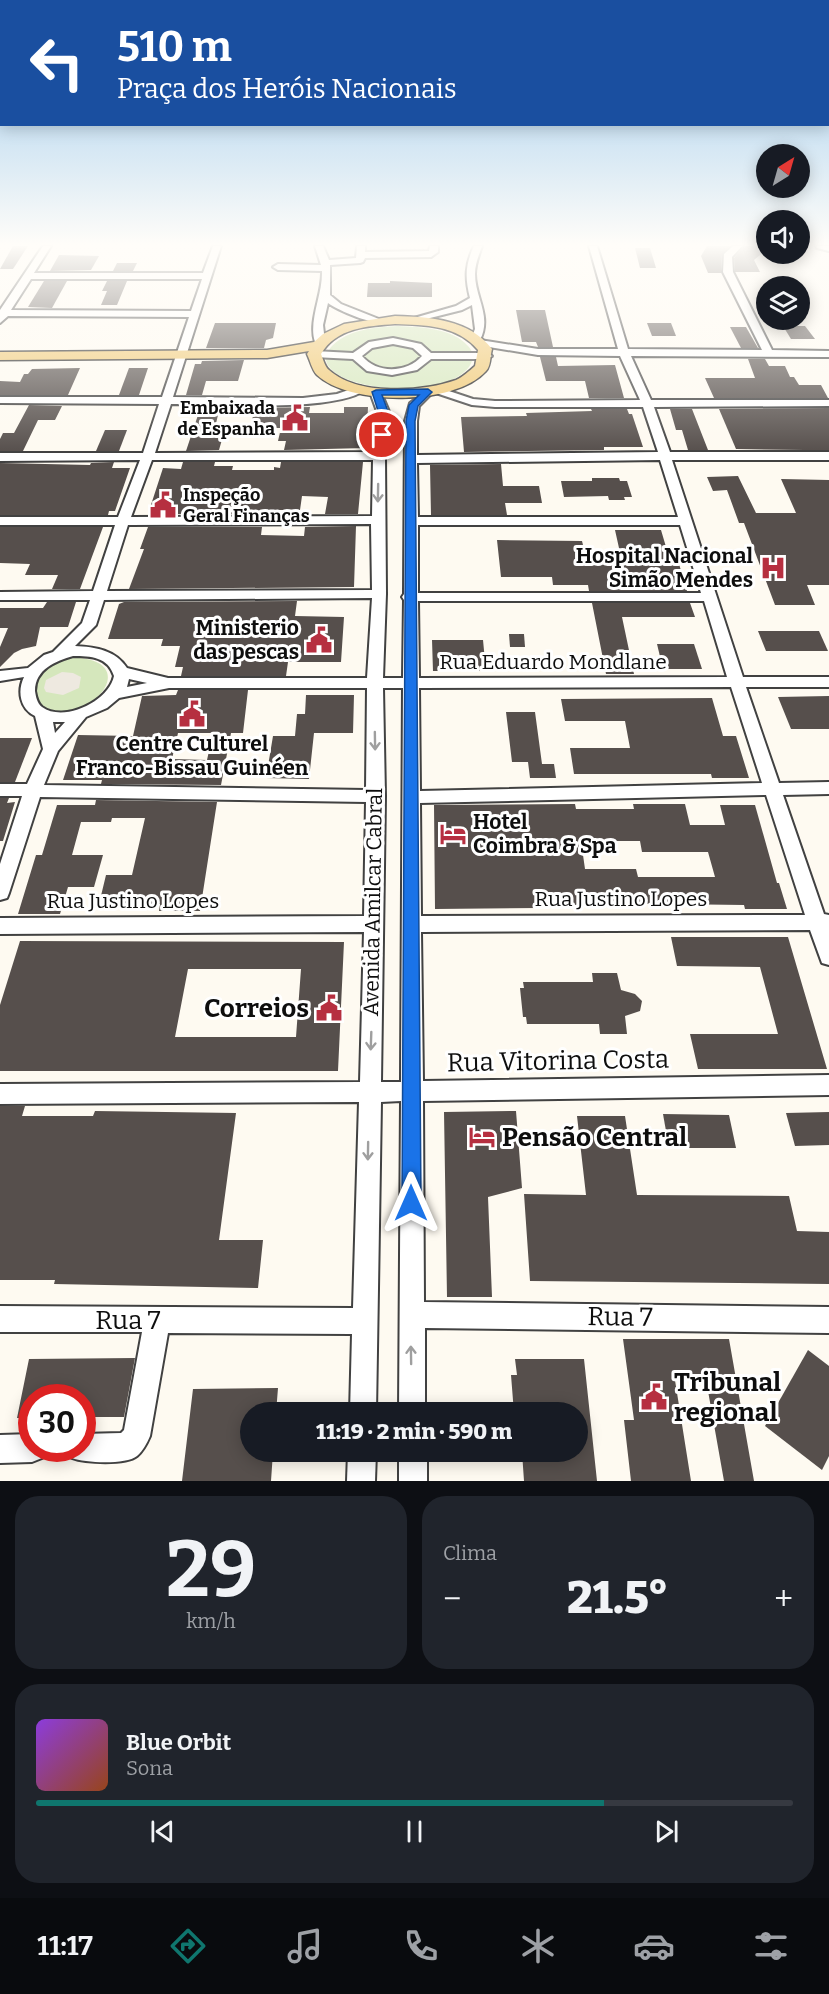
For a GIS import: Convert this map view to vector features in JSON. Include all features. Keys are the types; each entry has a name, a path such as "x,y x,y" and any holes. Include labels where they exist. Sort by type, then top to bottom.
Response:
{"main road":[{"path":"0,356 267,354 316,351 344,328 379,321 418,320 458,329 479,341 494,360 466,381 433,391 393,394 360,389 332,380 319,370 316,351"}],"street":[{"path":"60,653 89,625 123,521 148,456 193,315"},
{"path":"320,315 316,351 357,356"},
{"path":"363,315 379,321"},
{"path":"418,320 435,315"},
{"path":"480,315 483,324 479,341 538,352 829,354"},
{"path":"613,315 624,353 647,403 687,521 737,683 773,788 824,922 829,957"},
{"path":"750,315 769,354"},
{"path":"393,341 395,320"},
{"path":"357,356 362,348 375,343 393,341 417,346 423,349 428,356"},
{"path":"428,356 494,360 538,352"},
{"path":"357,356 361,364 374,370 392,372 410,370 424,364 428,356"},
{"path":"392,372 393,394"},
{"path":"0,400 326,399 360,389"},
{"path":"433,391 472,402 495,404 829,403"},
{"name":"Avenida Amilcar Cabral","path":"412,1402 412,924 409,597 411,421 414,405 433,391"},
{"name":"Avenida Amilcar Cabral","path":"363,1402 374,924 379,456 384,414 376,392"},
{"path":"0,457 379,456"},
{"path":"411,459 829,456"},
{"path":"0,521 378,520"},
{"path":"410,521 687,521"},
{"path":"0,596 379,594"},
{"path":"409,597 710,597"},
{"path":"89,625 102,655"},
{"path":"0,676 23,672 45,657 60,653 88,651 111,659 121,672 121,681 115,694 100,706 80,714 58,717 43,716 23,707 17,700 15,687 23,672"},
{"name":"Rua Eduardo Mondlane","path":"121,672 169,683"},
{"name":"Rua Eduardo Mondlane","path":"115,694 169,683 829,682"},
{"path":"0,893 33,790 51,749 80,714"},
{"path":"43,716 51,749"},
{"path":"411,797 829,788"},
{"path":"0,790 376,796"},
{"name":"Rua Justino Lopes","path":"412,924 824,922"},
{"name":"Rua Justino Lopes","path":"0,926 374,924"},
{"name":"Rua Vitorina Costa","path":"0,1094 412,1092 829,1085"},
{"name":"Rua 7","path":"411,1315 829,1320"},
{"name":"Rua 7","path":"0,1319 364,1321"},
{"path":"96,1448 128,1447 136,1436 157,1320"},
{"path":"0,1449 18,1448"},
{"path":"361,1481 362,1462"},
{"path":"413,1462 413,1481"}],"green space":[{"path":"398,326 436,330 454,335 470,348 473,356 471,364 453,379 429,386 402,389 374,386 350,380 333,371 326,359 333,345 347,335 372,328"},
{"path":"65,657 90,660 104,667 108,677 104,689 94,700 80,708 62,713 37,709 23,696 21,685 23,680 36,669"}],"shaded area":[{"path":"62,672 73,673 81,677 79,688 63,695 46,692 44,688 46,680"}],"building":[{"path":"517,315 546,315 553,347 538,347 536,342 522,342"},
{"path":"215,323 276,323 273,338 266,340 264,348 206,348"},
{"path":"647,323 671,323 676,336 652,336"},
{"path":"730,327 746,327 758,348 741,348"},
{"path":"785,330 808,330 815,339 791,339"},
{"path":"540,357 556,357 558,366 615,365 624,398 589,398 585,381 546,381"},
{"path":"748,359 765,359 769,366 785,366 790,377 794,377 799,385 821,385 828,398 714,398 705,378 755,378"},
{"path":"244,360 238,381 206,381 202,395 186,395 195,364 201,364 202,361"},
{"path":"80,368 68,395 0,395 0,381 20,382 24,374 28,374 32,369"},
{"path":"129,368 148,368 139,395 119,395"},
{"path":"29,405 62,406 55,420 38,420 23,451 0,451 0,439 3,433 14,433"},
{"path":"310,407 309,413 344,413 344,407 368,407 366,448 284,450 286,441 278,441 281,428 250,428 255,408"},
{"path":"829,408 829,450 736,449 719,409"},
{"path":"591,409 627,409 629,414 632,414 643,447 604,447 604,450 464,452 461,417 527,416 526,413 592,411"},
{"path":"670,409 692,409 708,450 688,450 682,430 676,430"},
{"path":"198,415 218,415 213,436 223,436 219,450 186,451"},
{"path":"105,430 127,430 119,451 96,451"},
{"path":"114,462 112,468 130,468 115,511 109,511 108,515 0,515 0,463 90,465 91,463"},
{"path":"183,462 215,462 214,466 233,466 232,470 274,470 274,467 280,468 281,462 363,462 358,514 325,514 328,497 302,496 300,510 265,510 264,514 148,514 163,468 181,469"},
{"path":"501,464 503,486 539,486 542,503 505,503 507,515 431,515 430,465"},
{"path":"738,476 756,513 796,513 781,479 829,480 829,585 807,585 815,605 775,605 744,523 739,523 727,490 713,491 707,477"},
{"path":"592,478 619,478 620,481 627,481 632,497 624,497 625,500 609,500 608,496 564,497 561,481 592,481"},
{"path":"356,526 354,587 129,589 144,549 140,549 148,527 262,527 261,535 304,536 305,527"},
{"path":"0,527 103,527 80,589 52,589 58,575 25,575 30,564 0,563"},
{"path":"615,530 661,530 669,557 677,557 687,591 589,591 588,585 553,585 552,577 501,577 497,540 582,541 586,557 621,557"},
{"path":"297,601 295,616 344,617 341,662 288,662 286,676 181,676 183,667 175,667 180,646 161,646 163,639 108,639 119,604 124,602"},
{"path":"47,602 76,602 68,627 40,627 36,646 14,653 0,667 0,647 8,628 0,628 0,608 43,608"},
{"path":"592,603 690,603 695,617 622,617 634,674 606,674"},
{"path":"758,631 819,631 828,651 766,651"},
{"path":"509,634 524,634 525,647 510,647"},
{"path":"432,640 483,640 486,671 433,671"},
{"path":"657,644 694,644 702,669 663,669"},
{"path":"178,690 248,690 243,733 231,733 221,785 101,784 102,780 63,780 78,735 133,736 142,696 176,695","holes":["178,733 213,733 207,760 172,759"]},
{"path":"306,695 354,695 353,733 314,733 309,779 266,778 273,736 295,736 297,714 305,714"},
{"path":"829,696 829,729 791,729 778,697"},
{"path":"712,698 723,736 736,736 749,778 712,778 711,774 574,774 570,748 630,748 625,721 565,721 561,699"},
{"path":"506,712 535,712 542,764 554,764 556,778 530,778 528,762 512,762"},
{"path":"0,738 32,738 15,782 0,782"},
{"path":"0,798 9,798 7,803 15,802 3,841 0,841"},
{"path":"96,800 217,802 200,911 159,911 160,904 99,904 106,875 132,875 145,818 112,818 111,822 81,822 72,855 103,855 94,887 68,887 60,914 18,914 36,855 42,855 57,805 95,805"},
{"path":"575,804 576,809 634,809 633,804 685,804 690,825 725,825 720,805 755,805 777,883 779,883 787,909 745,909 744,905 590,903 591,906 435,909 434,805","holes":["581,841 640,841 642,852 708,852 715,877 638,877 636,869 585,869"]},
{"path":"671,937 788,937 827,1069 698,1069 690,1034 778,1034 760,967 677,966"},
{"path":"20,941 344,942 338,1071 0,1071 0,1005","holes":["188,969 301,969 296,1037 175,1037"]},
{"path":"592,973 617,973 621,990 635,994 642,1001 640,1011 625,1016 627,1034 600,1034 599,1024 527,1024 526,1017 523,1017 520,988 524,988 523,982 593,982"},
{"path":"0,1106 25,1106 22,1116 93,1116 95,1111 236,1113 219,1240 263,1240 258,1288 54,1284 55,1280 0,1280"},
{"path":"516,1111 522,1188 488,1197 492,1297 447,1297 444,1112"},
{"path":"829,1112 829,1145 795,1146 786,1113"},
{"path":"663,1114 729,1115 736,1148 669,1148"},
{"path":"577,1116 625,1116 637,1195 789,1196 797,1231 829,1232 829,1284 530,1281 524,1194 586,1195"},
{"name":"Tribunal regional","path":"623,1339 729,1339 754,1481 724,1481 705,1374 674,1374 691,1481 631,1481 624,1420 634,1420"},
{"path":"808,1350 829,1366 829,1456 822,1470 765,1426"},
{"path":"135,1358 124,1417 96,1417 96,1384 24,1384 29,1359"},
{"path":"515,1359 584,1359 597,1481 524,1481 523,1462 588,1462 588,1402 513,1402 511,1375 517,1375"},
{"path":"278,1388 277,1402 240,1402 240,1462 272,1462 271,1481 182,1481 193,1389"}],"place":[{"name":"Embaixada de Espanha","path":"295,418"},
{"name":"Inspeção Geral Finanças","path":"163,505"},
{"name":"Hospital Nacional Simão Mendes","path":"773,568"},
{"name":"Ministerio das pescas","path":"319,640"},
{"name":"Centre Culturel Franco-Bissau Guinéen","path":"192,714"},
{"name":"Hotel Coimbra & Spa","path":"453,834"},
{"name":"Correios","path":"329,1008"},
{"name":"Pensão Central","path":"482,1137"},
{"name":"Tribunal regional","path":"654,1397"}],"route":[{"path":"382,435 384,414 376,392 411,394 428,392 414,405 411,421 409,597 412,924 411,1203"}]}
